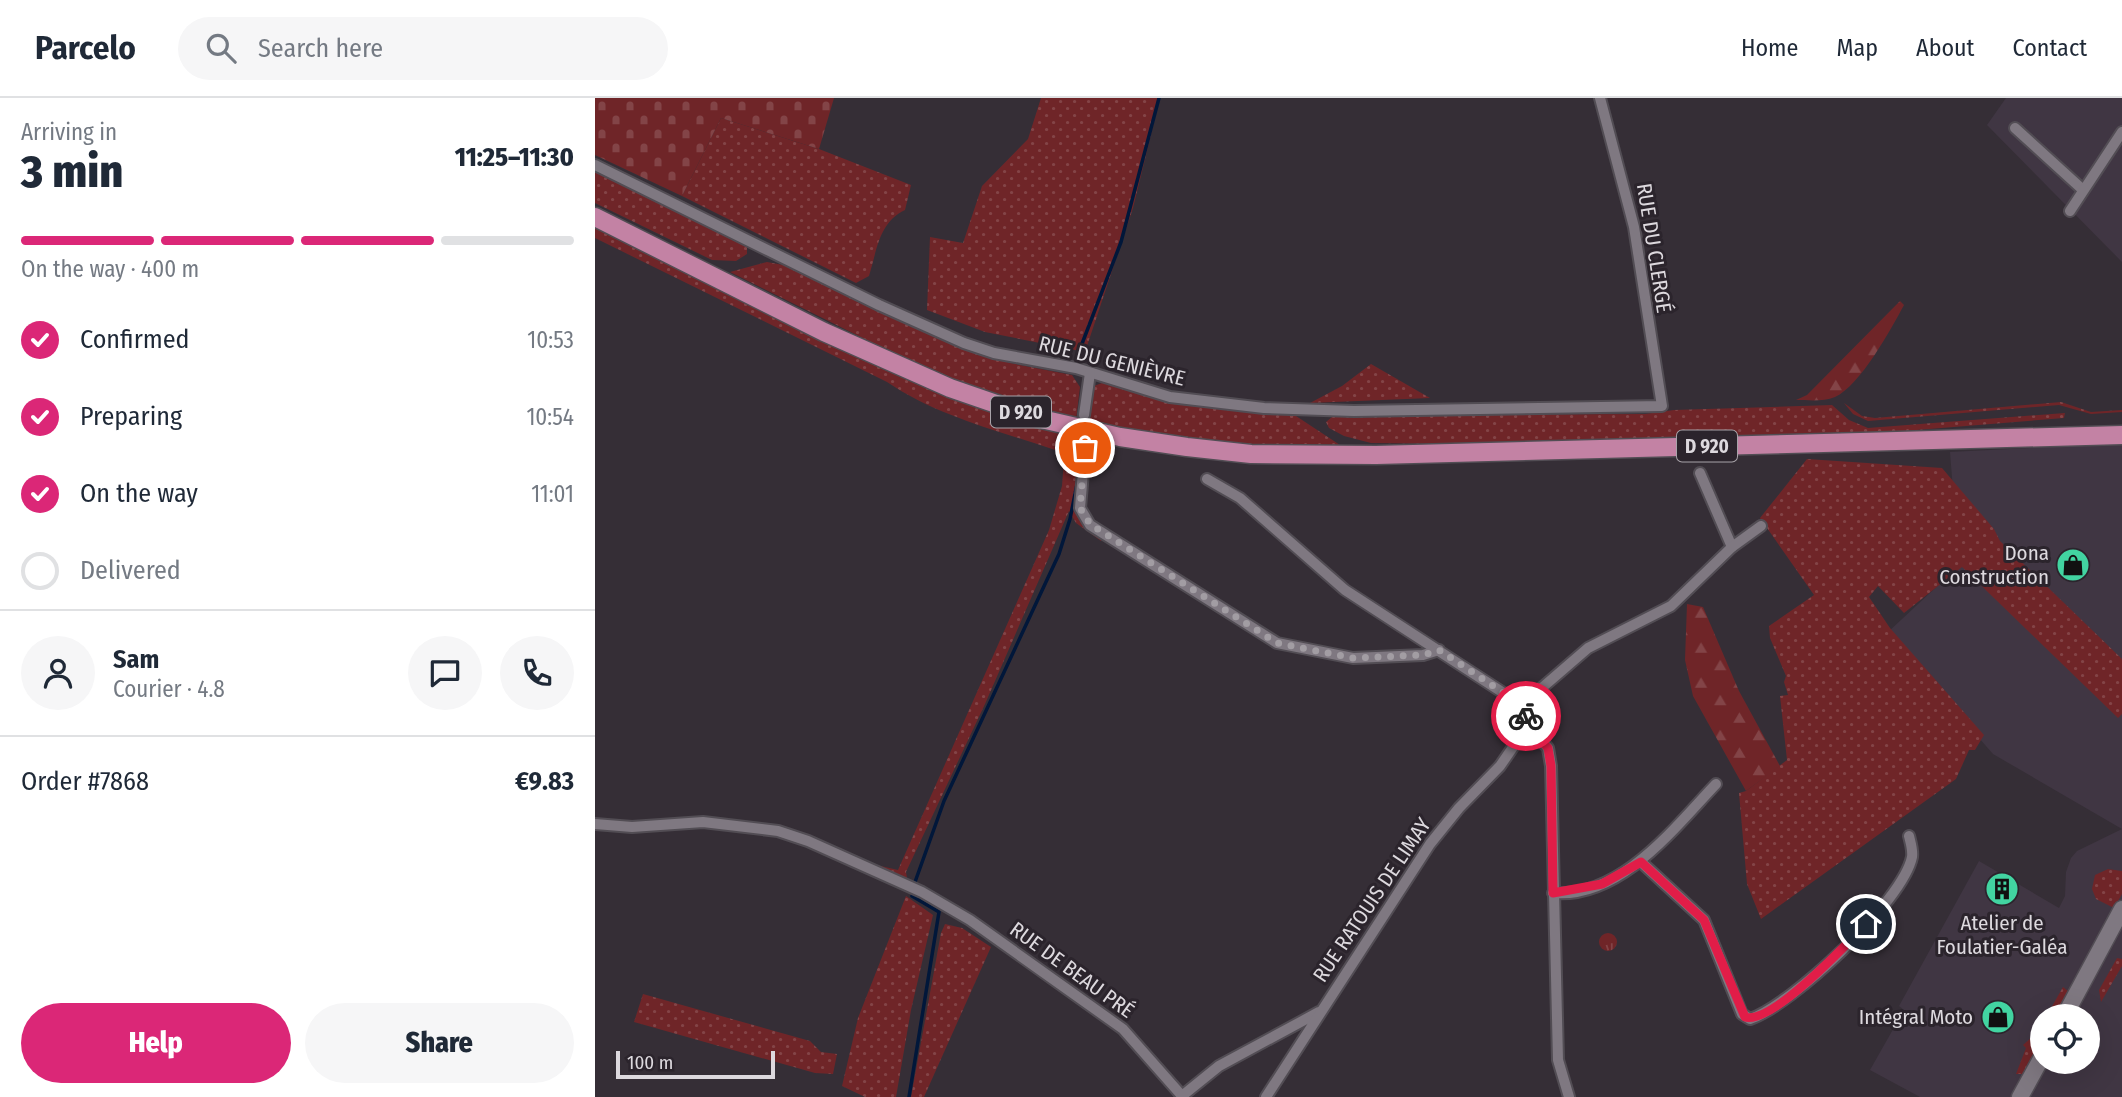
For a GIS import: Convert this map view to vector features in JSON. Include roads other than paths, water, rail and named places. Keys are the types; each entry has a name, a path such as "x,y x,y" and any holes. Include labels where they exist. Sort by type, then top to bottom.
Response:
{"main road":[{"name":"D 920","path":"595,217 824,332 950,388 1037,418 1120,437 1188,447 1305,456 2122,435"},
{"name":"D 920","path":"1930,441 1948,436 2122,425"},
{"path":"2071,1004 2122,909"},
{"path":"2081,1004 2122,930"},
{"path":"2020,1097 2033,1074"},
{"path":"2029,1097 2042,1074"}],"street":[{"name":"RUE DU CLERGÉ","path":"1600,98 1634,227 1662,406"},
{"path":"2015,128 2082,189"},
{"path":"2070,211 2122,132"},
{"name":"RUE DU GENIÈVRE","path":"595,165 879,305 964,342 994,353 1090,373 1170,397 1264,408 1450,412 1662,406"},
{"path":"1084,415 1090,373"},
{"path":"1085,448 1080,508 1090,524 1277,643 1353,658 1423,655 1439,650"},
{"path":"1700,473 1732,547"},
{"path":"1207,479 1240,498 1345,590 1522,705 1528,719"},
{"path":"1522,705 1588,648 1671,606 1732,547 1761,526"},
{"path":"1528,719 1521,727 1522,734 1528,738 1538,737"},
{"path":"1528,719 1536,720 1541,726 1538,737"},
{"name":"RUE RATOUIS DE LIMAY","path":"1266,1097 1430,844 1459,808 1500,766 1522,734"},
{"path":"1538,737 1548,748 1551,766 1557,1060 1569,1097"},
{"path":"1553,893 1602,884 1641,862 1716,784"},
{"name":"RUE DE BEAU PRÉ","path":"595,824 632,827 703,821 778,831 922,892 970,920 1123,1029 1182,1096"},
{"path":"1641,862 1704,920 1745,1017 1756,1017 1785,1001 1847,943 1898,887 1912,857 1909,836"},
{"path":"1182,1096 1219,1066 1321,1010"}],"waterway":[{"path":"1080,349 1121,242 1159,98"},
{"path":"1078,442 1079,464"},
{"path":"915,882 944,801 1059,554 1078,479"},
{"path":"909,1097 939,912 912,896"}],"place":[{"name":"Dona Construction","path":"2073,565"},
{"name":"Atelier de Foulatier-Galéa","path":"2002,889"},
{"name":"Intégral Moto","path":"1998,1017"}]}
